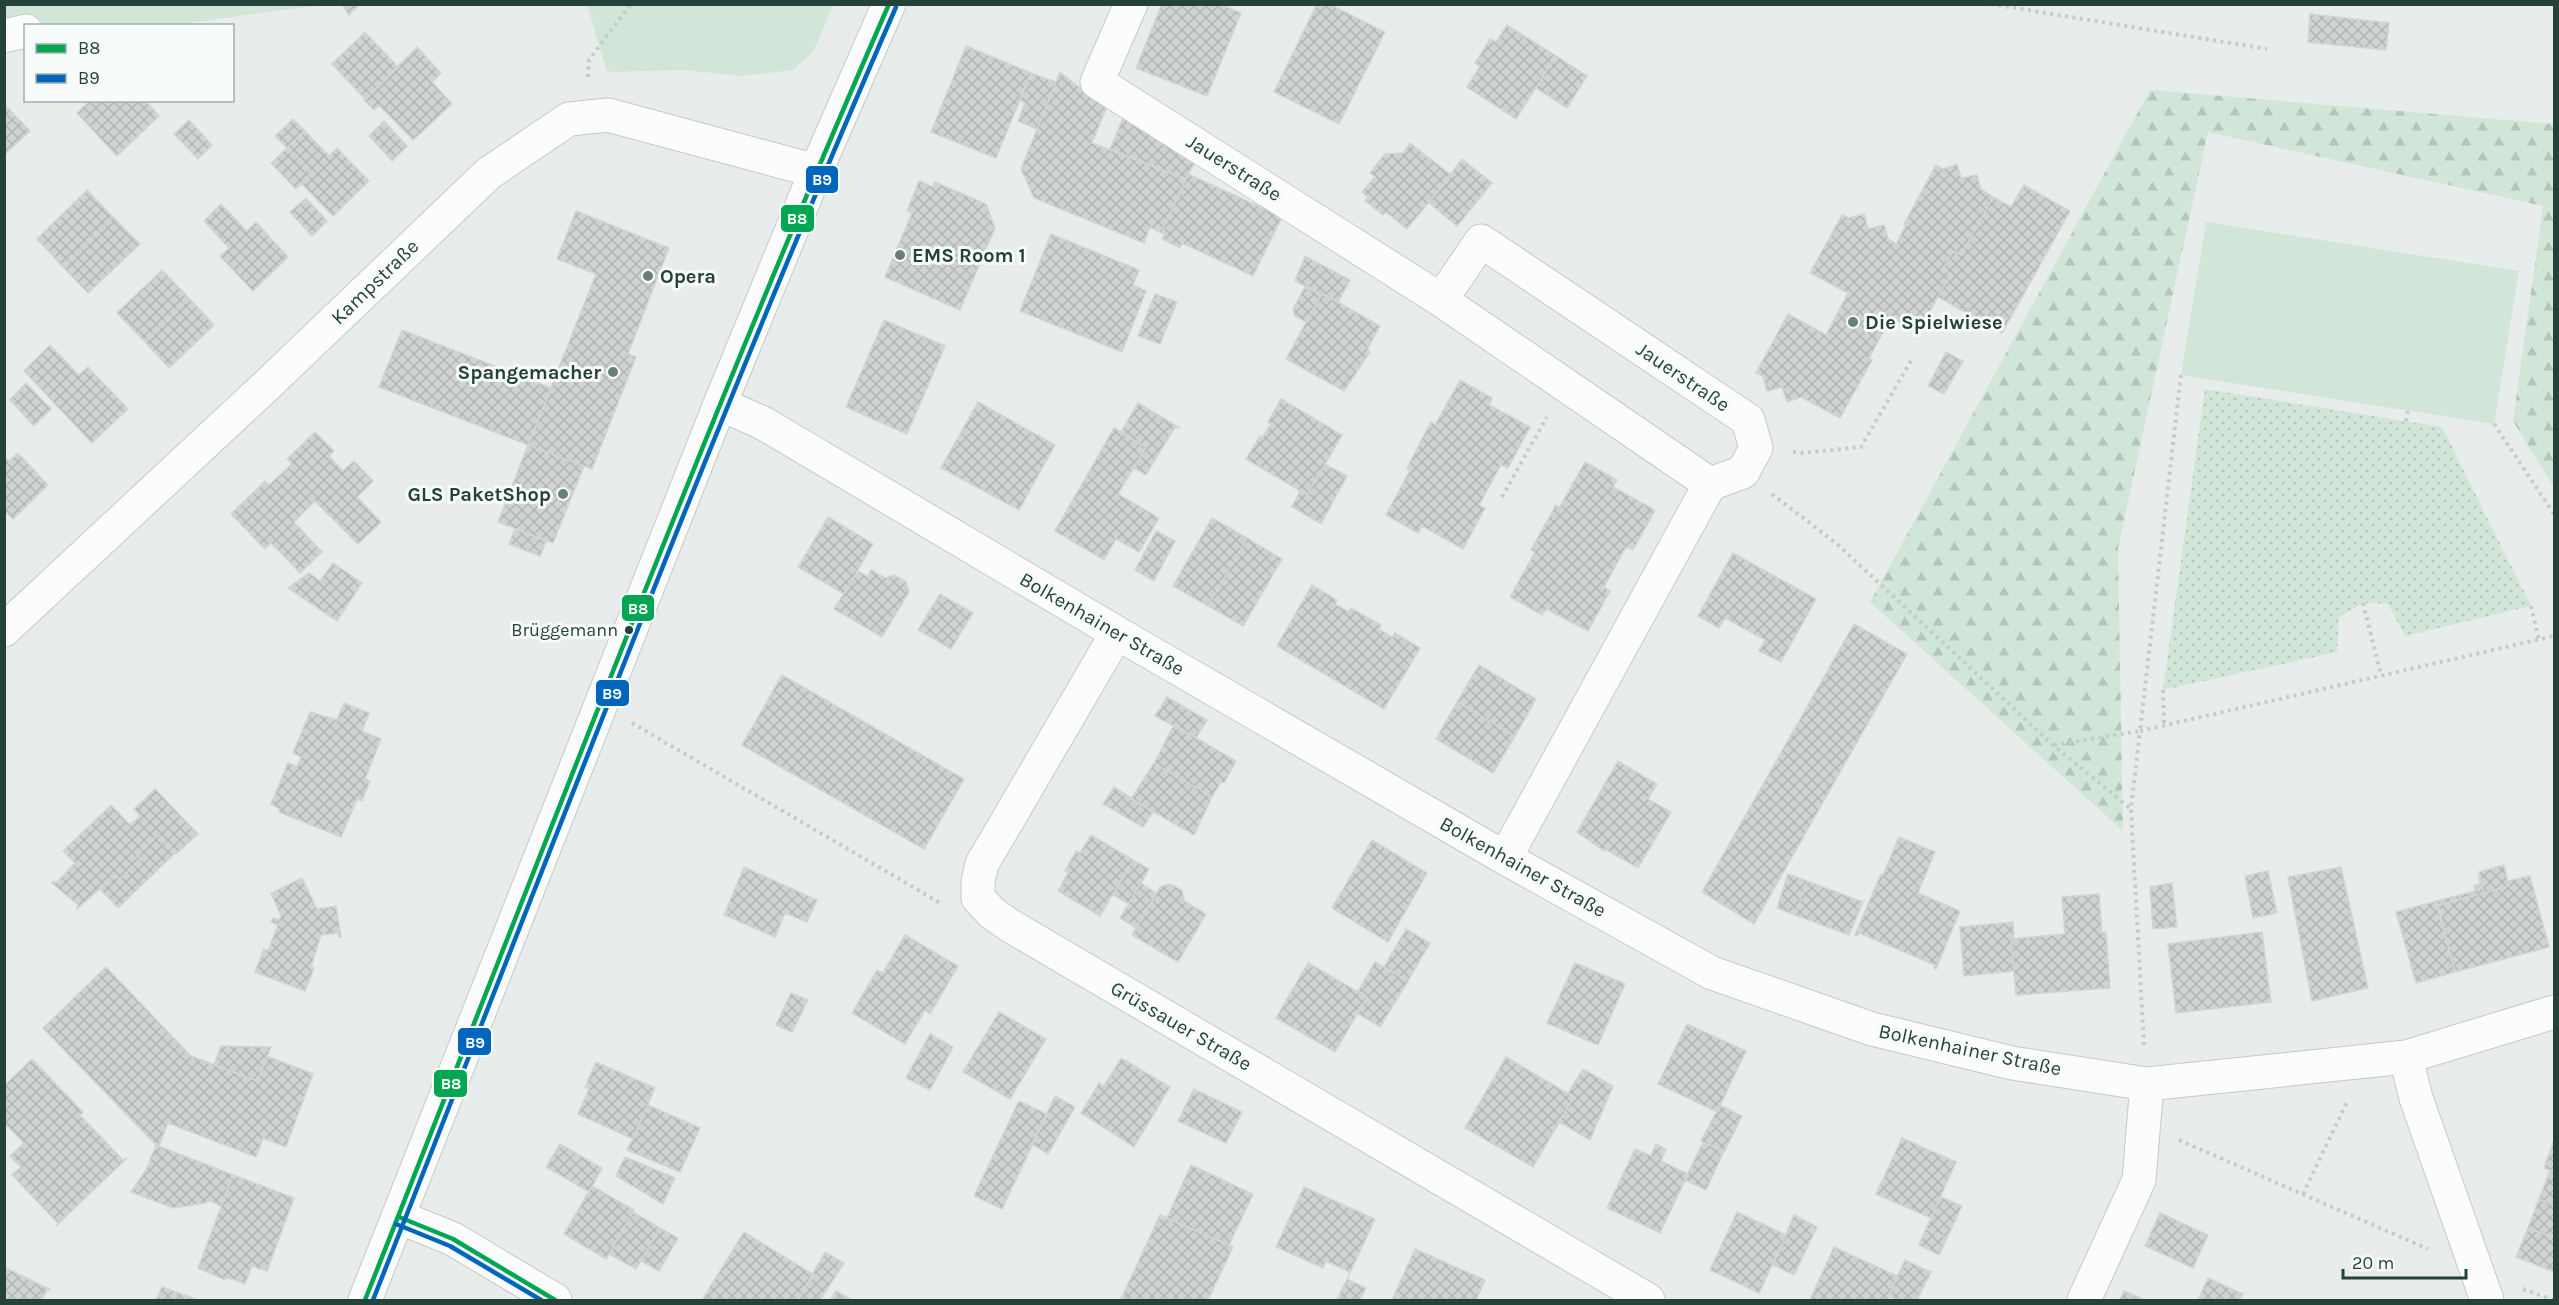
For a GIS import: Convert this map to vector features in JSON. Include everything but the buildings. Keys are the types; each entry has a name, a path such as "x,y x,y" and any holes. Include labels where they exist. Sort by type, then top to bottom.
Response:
{"street":[{"path":"365,1300 720,404 816,171 889,4"},
{"name":"Jauerstraße","path":"1131,4 1097,82 1441,300 1710,484"},
{"path":"4,36 24,31"},
{"name":"Kampstraße","path":"4,630 266,386 489,173 569,118 608,115 816,171"},
{"name":"Jauerstraße","path":"1441,300 1481,241 1748,420 1750,460"},
{"name":"Bolkenhainer Straße","path":"720,404 763,423 1117,633 1505,858 1712,973 1872,1029 2012,1063 2147,1084 2406,1057 2554,1012"},
{"path":"1505,858 1710,484 1750,460"},
{"path":"978,898 978,881 982,864 1117,633"},
{"name":"Grüssauer Straße","path":"978,898 992,913 1009,925 1648,1300"},
{"path":"2406,1057 2416,1098 2482,1286"},
{"path":"2084,1300 2139,1180 2147,1084"},
{"path":"399,1217 453,1239 555,1300"}],"path":[{"path":"588,77 589,60 631,4"},
{"path":"1991,4 2267,49"},
{"path":"1750,460 1861,447 1912,359"},
{"path":"2147,1084 2131,808 2181,375"},
{"path":"1502,497 1565,385"},
{"path":"2406,421 2408,411"},
{"path":"2494,424 2554,514"},
{"path":"1750,460 2053,745 2131,808"},
{"path":"2363,603 2381,675"},
{"path":"2531,606 2539,640"},
{"path":"2053,745 2140,731 2554,636"},
{"path":"2163,690 2164,724"},
{"path":"601,705 944,906 978,898"},
{"path":"2303,1194 2368,1061"},
{"path":"2143,1124 2303,1194 2482,1286 2553,1300"}],"green space":[{"path":"587,4 833,5 814,51 793,70 742,76 684,70 607,72"},
{"path":"4,5 322,5 180,24 24,24 24,28 5,45"},
{"path":"2150,90 2554,124 2554,487 2513,421 2543,206 2208,132 2118,548 2123,831 1870,602"},
{"path":"2206,222 2519,271 2494,424 2181,375"},
{"path":"2205,389 2442,427 2531,606 2405,636 2388,604 2363,603 2339,617 2337,652 2163,690"}],"transit line":[{"name":"B8","path":"365,1300 686,488 889,4"},
{"name":"B9","path":"373,1300 694,489 896,7"},
{"name":"B8","path":"399,1217 453,1239 555,1300"},
{"name":"B9","path":"396,1224 450,1246 541,1300"}],"place":[{"name":"EMS Room 1","path":"900,255"},
{"name":"Opera","path":"648,276"},
{"name":"Die Spielwiese","path":"1853,322"},
{"name":"Spangemacher","path":"613,372"},
{"name":"GLS PaketShop","path":"563,494"},
{"name":"Brüggemann","path":"629,630"}]}
